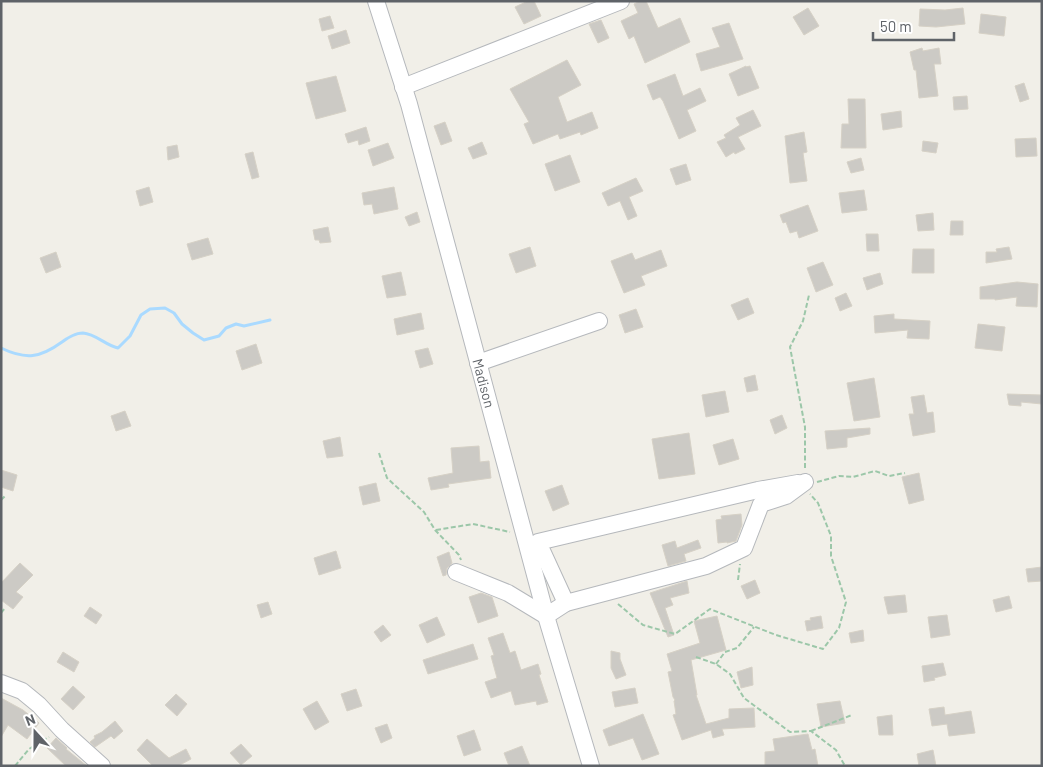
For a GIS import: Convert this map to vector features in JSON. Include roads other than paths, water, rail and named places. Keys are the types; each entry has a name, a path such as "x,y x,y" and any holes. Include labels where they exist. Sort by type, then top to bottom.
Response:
{"street":[{"name":"Madison","path":"376,1 403,87 546,616 591,766"},
{"path":"403,87 621,1"},
{"path":"478,363 599,321"},
{"path":"463,575 508,593 546,616 566,603 706,566 744,548 760,504 786,496 805,482 758,490 538,542 566,603"},
{"path":"1,683 22,691 39,704 62,730 102,766"},
{"path":"1,687 29,697"}],"waterway":[{"path":"1,348 25,356 33,356 47,351 72,336 83,333 92,335 118,348 130,336 141,315 150,309 165,308 174,313 182,324 204,340 219,336 226,328 236,324 244,326 270,320"}]}
